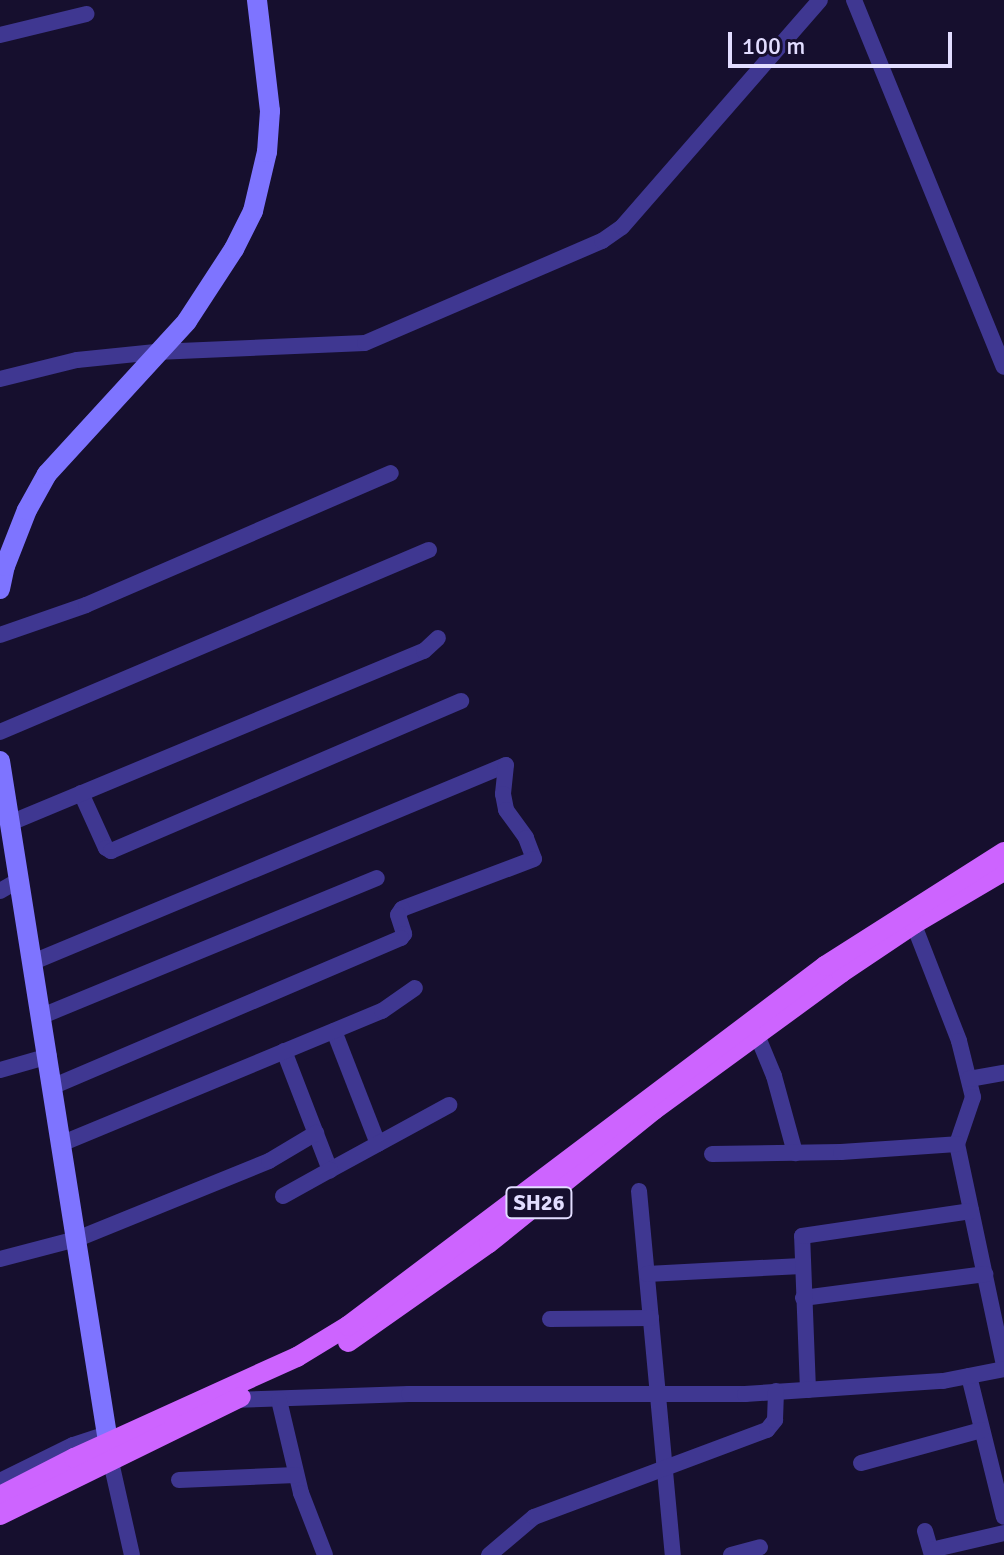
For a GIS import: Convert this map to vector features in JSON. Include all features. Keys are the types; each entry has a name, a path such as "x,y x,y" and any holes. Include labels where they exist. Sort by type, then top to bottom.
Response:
{"main road":[{"name":"SH26","path":"0,1496 51,1469 234,1400 351,1340 489,1243 654,1110 911,917 1004,852"},
{"name":"SH26","path":"0,1515 47,1490 109,1447 297,1357 348,1326 648,1096 825,966 911,917 1004,871"}],"street":[{"path":"0,589 5,566 27,510 47,474 187,321 234,249 253,211 267,152 270,111 257,0"},
{"path":"0,379 77,360 156,352 374,341 602,241 622,227 820,0"},
{"path":"854,0 996,325 1004,367"},
{"path":"0,35 86,14"},
{"path":"0,635 86,605 391,473"},
{"path":"0,732 429,550"},
{"path":"10,823 424,651 438,638"},
{"path":"81,793 106,848 111,851 461,701"},
{"path":"0,761 109,1447 132,1555"},
{"path":"33,962 506,765 503,794 506,810 526,838 534,859 402,909 398,915 404,931 401,938 54,1086"},
{"path":"42,1016 377,878"},
{"path":"0,891 19,880"},
{"path":"202,1401 409,1394 808,1390 943,1381 1004,1367 957,1144 973,1097 959,1041 911,917"},
{"path":"63,1143 382,1011 415,988"},
{"path":"334,1031 378,1144"},
{"path":"757,1035 774,1076 795,1153"},
{"path":"284,1051 330,1170"},
{"path":"0,1070 49,1056"},
{"path":"969,1079 1004,1073"},
{"path":"283,1196 449,1105"},
{"path":"0,1259 77,1239 269,1161 316,1133"},
{"path":"712,1154 957,1144"},
{"path":"639,1191 673,1555"},
{"path":"808,1390 801,1240 804,1235 971,1211"},
{"path":"647,1274 802,1266"},
{"path":"803,1298 985,1274"},
{"path":"550,1319 651,1318"},
{"path":"969,1376 1004,1517"},
{"path":"489,1555 534,1517 767,1430 775,1420 776,1391"},
{"path":"279,1400 296,1475 325,1555"},
{"path":"861,1463 982,1430"},
{"path":"0,1481 73,1445 109,1447"},
{"path":"179,1480 296,1475"},
{"path":"925,1531 931,1552 1004,1533"},
{"path":"731,1555 760,1547"}]}
